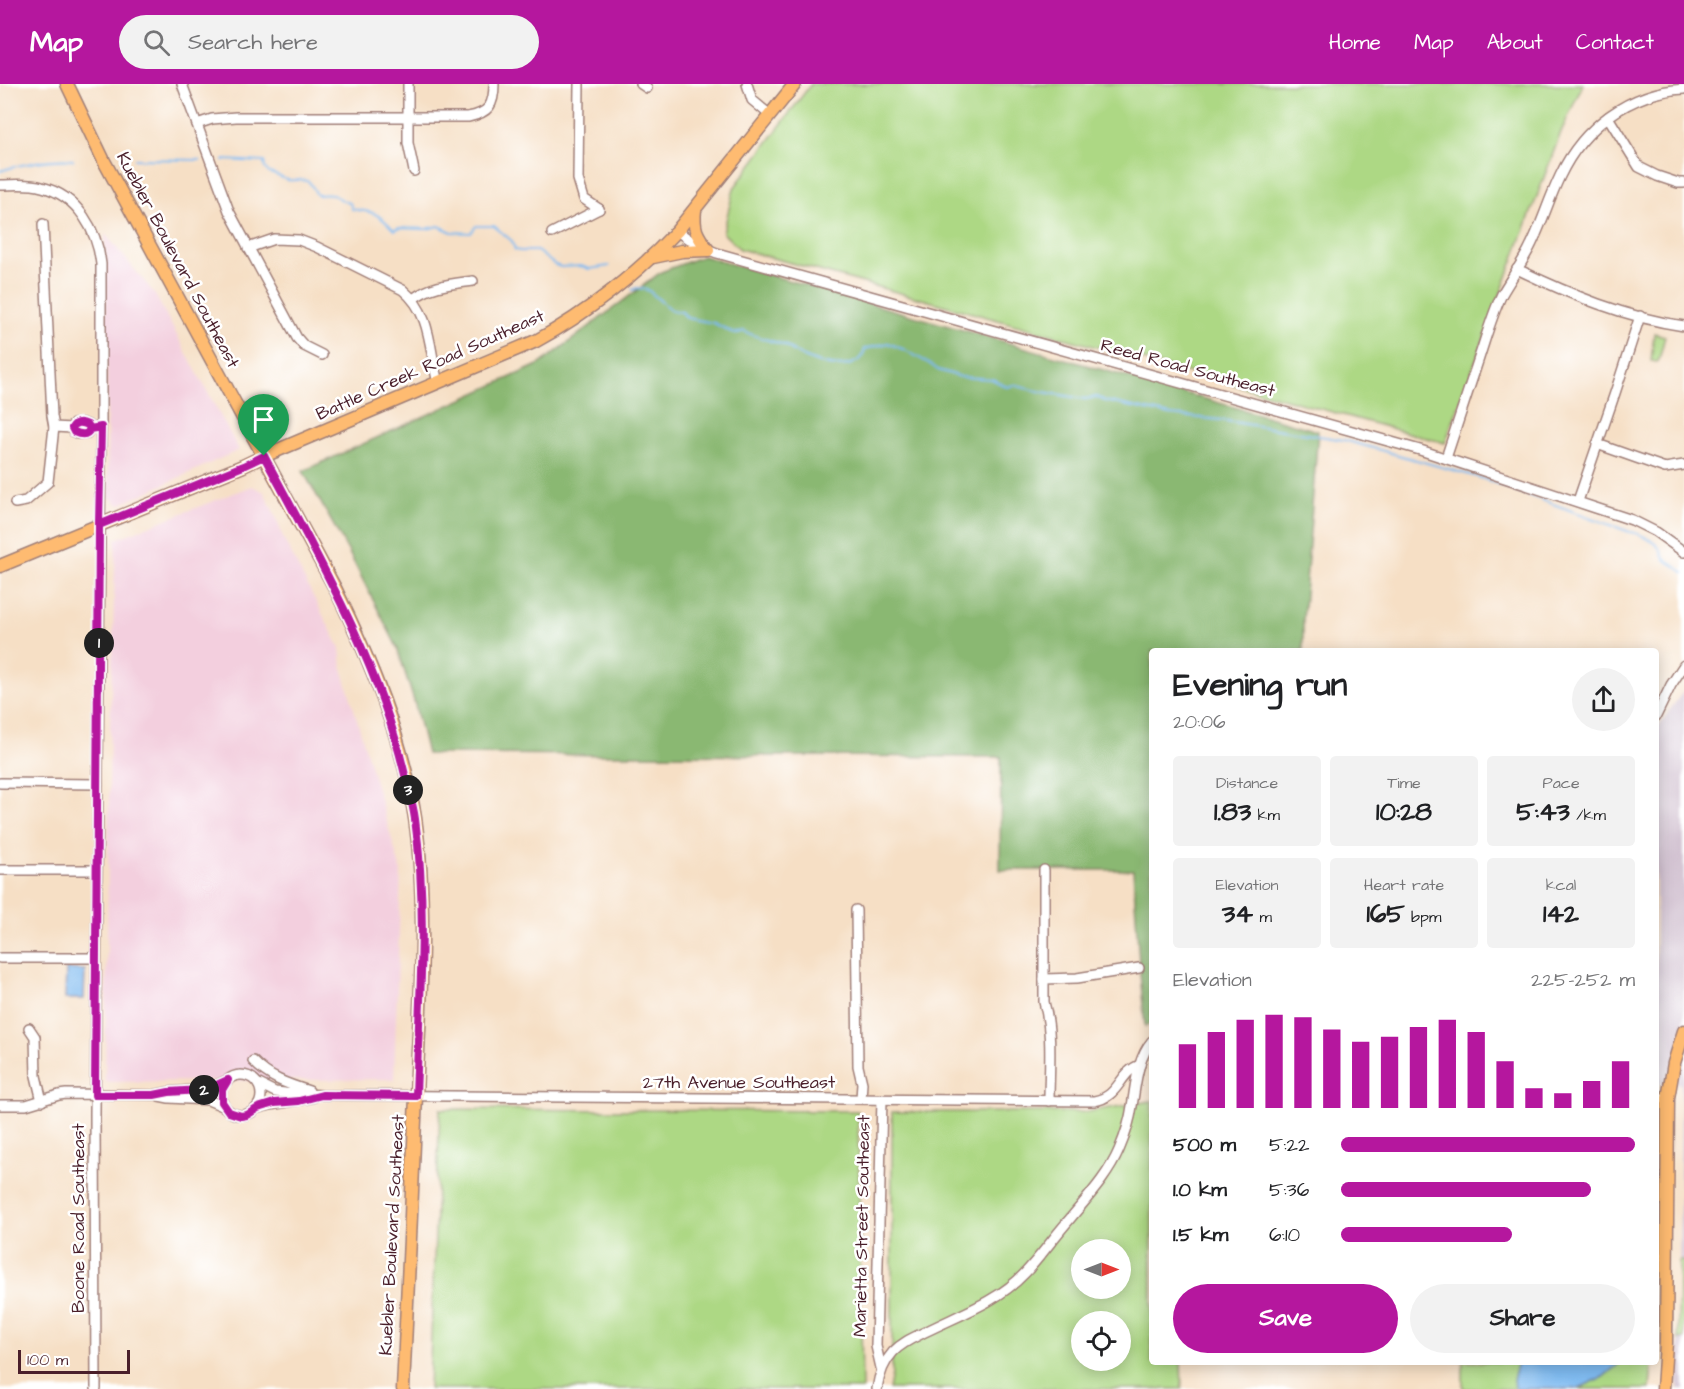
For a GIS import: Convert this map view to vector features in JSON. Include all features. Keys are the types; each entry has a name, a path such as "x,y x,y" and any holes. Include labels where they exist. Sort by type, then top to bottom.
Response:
{"main road":[{"name":"Kuebler Boulevard Southeast","path":"67,84 104,161 354,627 390,720 400,754 414,816 422,893 422,960 403,1389"},
{"name":"Battle Creek Road Southeast","path":"0,566 243,466 554,332 599,300 651,258 677,231 795,84"},
{"path":"696,208 694,229 708,250"},
{"path":"651,258 682,250 708,250"},
{"path":"1663,1389 1666,1353 1662,1098 1684,1031"}],"street":[{"path":"182,84 229,212 297,338 304,346 322,355"},
{"path":"408,84 408,143 414,171"},
{"path":"197,124 223,117 468,117 485,111 492,101 494,84"},
{"path":"552,234 599,209 584,199 578,179 579,84"},
{"path":"747,84 752,100 770,115"},
{"path":"1446,458 1502,295 1528,252 1560,175 1572,153 1608,117 1645,96 1680,87"},
{"path":"1608,117 1639,167 1657,176 1684,183"},
{"name":"Boone Road Southeast","path":"0,185 37,186 65,197 80,211 89,224 100,255 102,297 95,1095 96,1389"},
{"path":"15,503 26,501 48,482 54,427 43,224"},
{"name":"Reed Road Southeast","path":"677,231 708,250 1446,458 1639,523 1684,552"},
{"path":"248,248 274,239 299,240 396,285 413,299 422,314 428,330 433,368 438,383"},
{"path":"1517,269 1558,289 1640,316 1684,326"},
{"path":"413,299 433,287 473,280"},
{"path":"1578,501 1640,316"},
{"path":"54,427 72,428 78,423 88,425 90,429 101,427"},
{"path":"1597,444 1665,468 1684,465"},
{"path":"1659,710 1684,665"},
{"path":"0,783 98,784"},
{"path":"0,870 97,870"},
{"path":"1044,870 1044,1002 1049,1040 1049,1101"},
{"name":"Marietta Street Southeast","path":"856,910 858,1066 862,1083 861,1099"},
{"path":"0,958 96,958"},
{"path":"1044,979 1077,978 1139,968"},
{"path":"28,1028 35,1037 36,1076 42,1101"},
{"path":"882,1368 891,1354 903,1343 1000,1294 1031,1266 1113,1162 1126,1131 1140,1065 1149,1046"},
{"path":"253,1061 279,1081 322,1095"},
{"name":"27th Avenue Southeast","path":"258,1084 275,1092 322,1095 1102,1100 1113,1092 1133,1067 1140,1065"},
{"path":"0,1105 26,1105 59,1095 154,1095 208,1089 238,1075 245,1075 258,1084 262,1096 258,1108 241,1116 229,1112 221,1095 228,1080"},
{"path":"154,1095 208,1100 225,1107"},
{"name":"27th Avenue Southeast","path":"258,1108 322,1095"},
{"name":"Marietta Street Southeast","path":"877,1389 882,1368 876,1346 882,1099"}],"shaded area":[{"path":"105,234 154,293 239,450 119,505 108,496"},
{"path":"252,486 264,492 284,540 340,648 342,668 401,871 394,1079 105,1082 110,726 116,539"},
{"path":"1684,690 1684,1389 1678,1389 1681,1084 1659,1083 1659,726"}],"green space":[{"path":"811,84 1583,84 1561,132 1445,443 740,249 723,233 734,188"},
{"path":"703,256 1318,431 1303,620 1303,648 1149,648 1149,1025 1145,1026 1133,870 1000,870 1001,757 427,754 397,647 347,549 303,471 540,364 661,272"},
{"path":"1654,333 1665,336 1657,362 1651,361"},
{"path":"1149,1102 1149,1365 1181,1365 1182,1389 889,1389 892,1374 892,1112 1086,1112"},
{"path":"440,1109 858,1111 862,1389 429,1389"},
{"path":"1679,1261 1684,1261 1684,1339 1678,1340"},
{"path":"1463,1365 1652,1365 1650,1389 1463,1389"}],"water":[{"path":"66,969 85,970 84,999 65,999"},
{"path":"1517,1365 1617,1365 1603,1377 1577,1389 1515,1389 1513,1379"}],"waterway":[{"path":"135,159 200,160"},
{"path":"0,171 36,162 73,160"},
{"path":"224,160 264,162 269,173 283,179 307,181 317,195 335,196 350,203 352,209 376,214 394,230 399,228 426,229 439,226 452,232 471,233 476,226 494,226 512,241 515,250 537,251 555,265 581,266 589,269 609,266"},
{"path":"632,290 637,288 648,290 671,310 682,312 687,318 714,323 735,334 744,331 784,345 801,356 829,365 847,365 861,357 865,349 888,343 905,350 938,370 961,377 992,379 1007,387 1014,385 1085,399 1097,397 1105,401 1171,415 1221,420 1344,440 1481,478 1638,534 1654,543 1660,549 1663,557 1684,573"}],"route":[{"path":"264,456 99,525 101,427 90,429 84,434 78,434 72,428 78,423 88,425 90,429 101,427 99,510 95,1095 154,1095 200,1090 218,1086 228,1080 222,1090 222,1102 229,1112 241,1116 274,1103 299,1101 322,1095 416,1096 422,960 422,893 414,816 400,754 390,720 354,627 264,456"}]}
